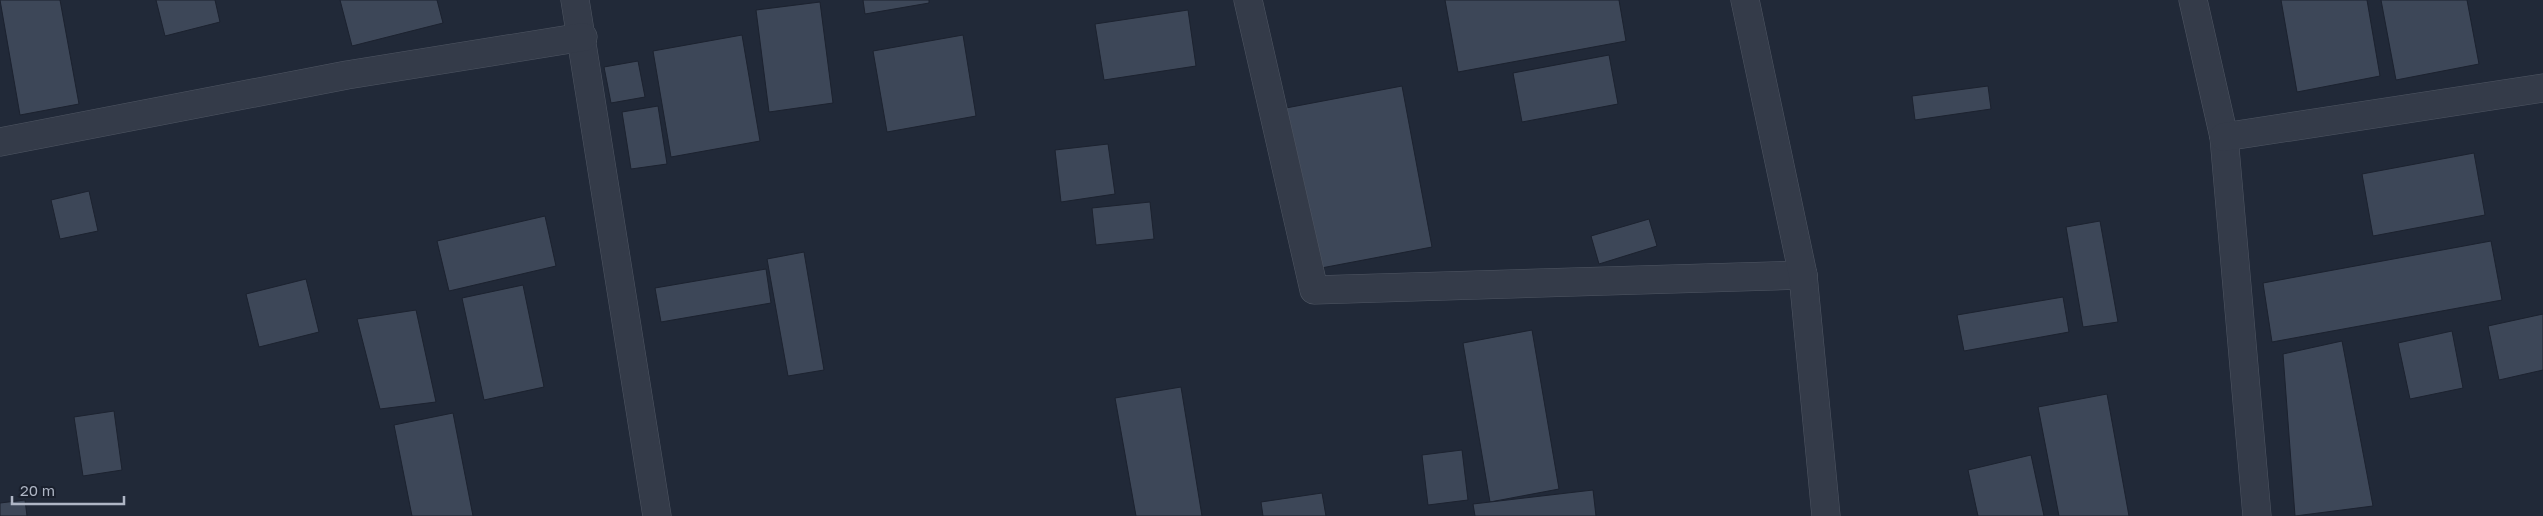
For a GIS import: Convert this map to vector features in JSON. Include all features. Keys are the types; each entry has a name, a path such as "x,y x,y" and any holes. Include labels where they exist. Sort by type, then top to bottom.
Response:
{"street":[{"path":"575,0 583,37 657,516"},
{"path":"1248,0 1314,290 1804,275"},
{"path":"1745,0 1804,275 1826,516"},
{"path":"2193,0 2224,137 2257,516"},
{"path":"0,142 346,75 583,37"},
{"path":"2224,137 2543,88"}],"building":[{"path":"0,0 60,0 79,104 20,115"},
{"path":"156,0 215,0 220,22 165,36"},
{"path":"340,0 437,0 443,23 352,46"},
{"path":"863,0 929,0 929,3 865,14"},
{"path":"1445,0 1619,0 1626,41 1458,72"},
{"path":"2281,0 2367,0 2380,76 2297,92"},
{"path":"2381,0 2467,0 2479,64 2396,80"},
{"path":"820,2 833,103 769,112 756,10"},
{"path":"1188,10 1196,66 1104,80 1095,24"},
{"path":"742,35 760,141 671,157 653,51"},
{"path":"963,35 976,116 887,132 873,51"},
{"path":"1609,55 1618,104 1522,122 1513,73"},
{"path":"638,61 645,97 611,103 604,67"},
{"path":"1402,86 1432,247 1316,269 1286,108"},
{"path":"1988,86 1991,109 1915,120 1912,96"},
{"path":"658,106 667,164 631,169 622,112"},
{"path":"1108,144 1115,194 1061,202 1055,150"},
{"path":"2474,153 2485,215 2373,236 2362,174"},
{"path":"89,191 98,231 60,239 51,200"},
{"path":"1150,202 1154,239 1096,245 1092,208"},
{"path":"545,216 556,266 449,291 437,241"},
{"path":"1649,219 1657,246 1599,264 1591,236"},
{"path":"2100,221 2118,322 2083,327 2066,227"},
{"path":"2491,241 2502,300 2272,342 2263,283"},
{"path":"804,252 824,370 788,376 767,259"},
{"path":"766,269 771,303 661,322 655,288"},
{"path":"306,279 319,332 259,347 246,294"},
{"path":"523,285 544,387 484,400 462,298"},
{"path":"2063,297 2069,332 1964,351 1957,315"},
{"path":"416,310 436,402 380,409 357,319"},
{"path":"2543,314 2543,370 2499,380 2488,326"},
{"path":"1532,330 1559,489 1490,502 1463,343"},
{"path":"2452,331 2463,388 2410,399 2398,343"},
{"path":"2342,341 2373,506 2295,516 2283,354"},
{"path":"1181,387 1202,516 1136,516 1115,398"},
{"path":"2107,394 2129,516 2059,516 2038,407"},
{"path":"114,411 122,470 83,476 74,417"},
{"path":"453,413 473,516 412,516 394,425"},
{"path":"1462,450 1468,500 1428,505 1422,455"},
{"path":"2031,455 2044,516 1978,516 1968,470"},
{"path":"1593,490 1596,516 1475,516 1473,504"},
{"path":"1322,493 1326,516 1263,516 1261,502"},
{"path":"25,500 27,516 0,516 0,503"}]}
